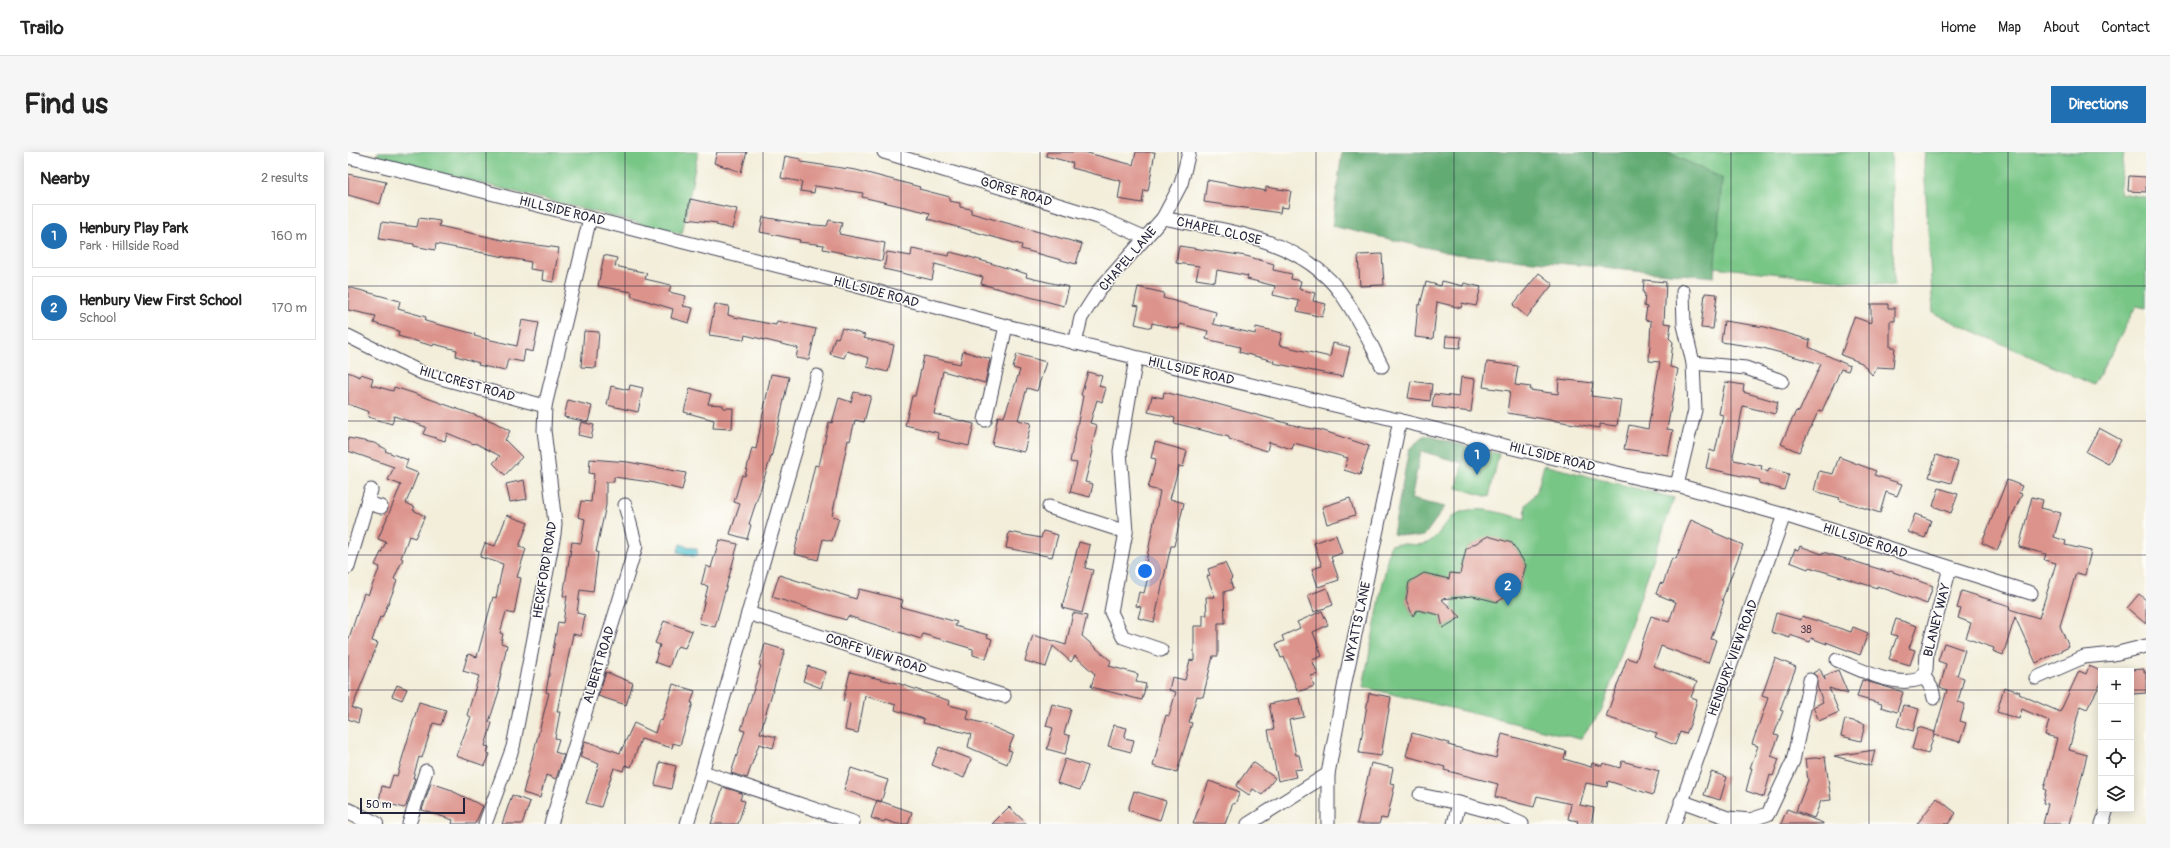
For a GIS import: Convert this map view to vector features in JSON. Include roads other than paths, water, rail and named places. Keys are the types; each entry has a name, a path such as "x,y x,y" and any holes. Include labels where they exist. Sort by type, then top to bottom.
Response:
{"street":[{"name":"GORSE ROAD","path":"884,152 1098,216 1146,238"},
{"name":"CHAPEL LANE","path":"1075,343 1081,318 1099,290 1163,218 1181,184 1189,152"},
{"name":"HILLSIDE ROAD","path":"348,157 1006,326 1638,478 1677,485 1784,514 2030,593"},
{"name":"HECKFORD ROAD","path":"485,824 513,747 554,534 555,523 544,430 545,406 590,218"},
{"name":"CHAPEL CLOSE","path":"1163,218 1255,237 1291,251 1315,268 1339,291 1358,320 1382,366"},
{"path":"1677,485 1694,410 1693,363 1684,325 1683,292"},
{"path":"985,420 1006,326"},
{"name":"HILLCREST ROAD","path":"348,336 422,373 545,406"},
{"path":"1136,358 1120,451 1126,532 1111,612 1123,637 1162,650"},
{"path":"1693,363 1746,368 1782,381"},
{"path":"686,824 703,772 817,376"},
{"name":"WYATTS LANE","path":"1328,824 1328,774 1345,682 1400,420"},
{"path":"348,567 371,490"},
{"path":"367,503 381,506"},
{"name":"ALBERT ROAD","path":"551,824 636,546 625,505"},
{"path":"1049,506 1126,532"},
{"name":"HENBURY VIEW ROAD","path":"1674,824 1784,514"},
{"name":"BLANEY WAY","path":"1837,660 1881,678 1900,682 1914,681 1924,676 1927,652 1950,568"},
{"name":"CORFE VIEW ROAD","path":"748,613 1004,696"},
{"path":"2036,678 2084,657 2114,654 2146,646"},
{"path":"1924,676 1932,689 1934,698"},
{"path":"1681,801 1728,818 1750,820 1768,814 1793,761 1810,680"},
{"path":"408,824 426,771"},
{"path":"703,772 853,822"},
{"path":"1248,824 1328,774"},
{"path":"1420,795 1459,803 1500,814 1522,824"},
{"path":"1454,824 1459,803"},
{"path":"348,811 375,824"},
{"path":"2102,824 2106,812"}],"water":[{"path":"680,544 697,549 698,555 695,557 678,552"}],"place":[{"name":"Henbury Play Park","path":"1477,475"},
{"name":"Henbury View First School","path":"1508,606"}]}
